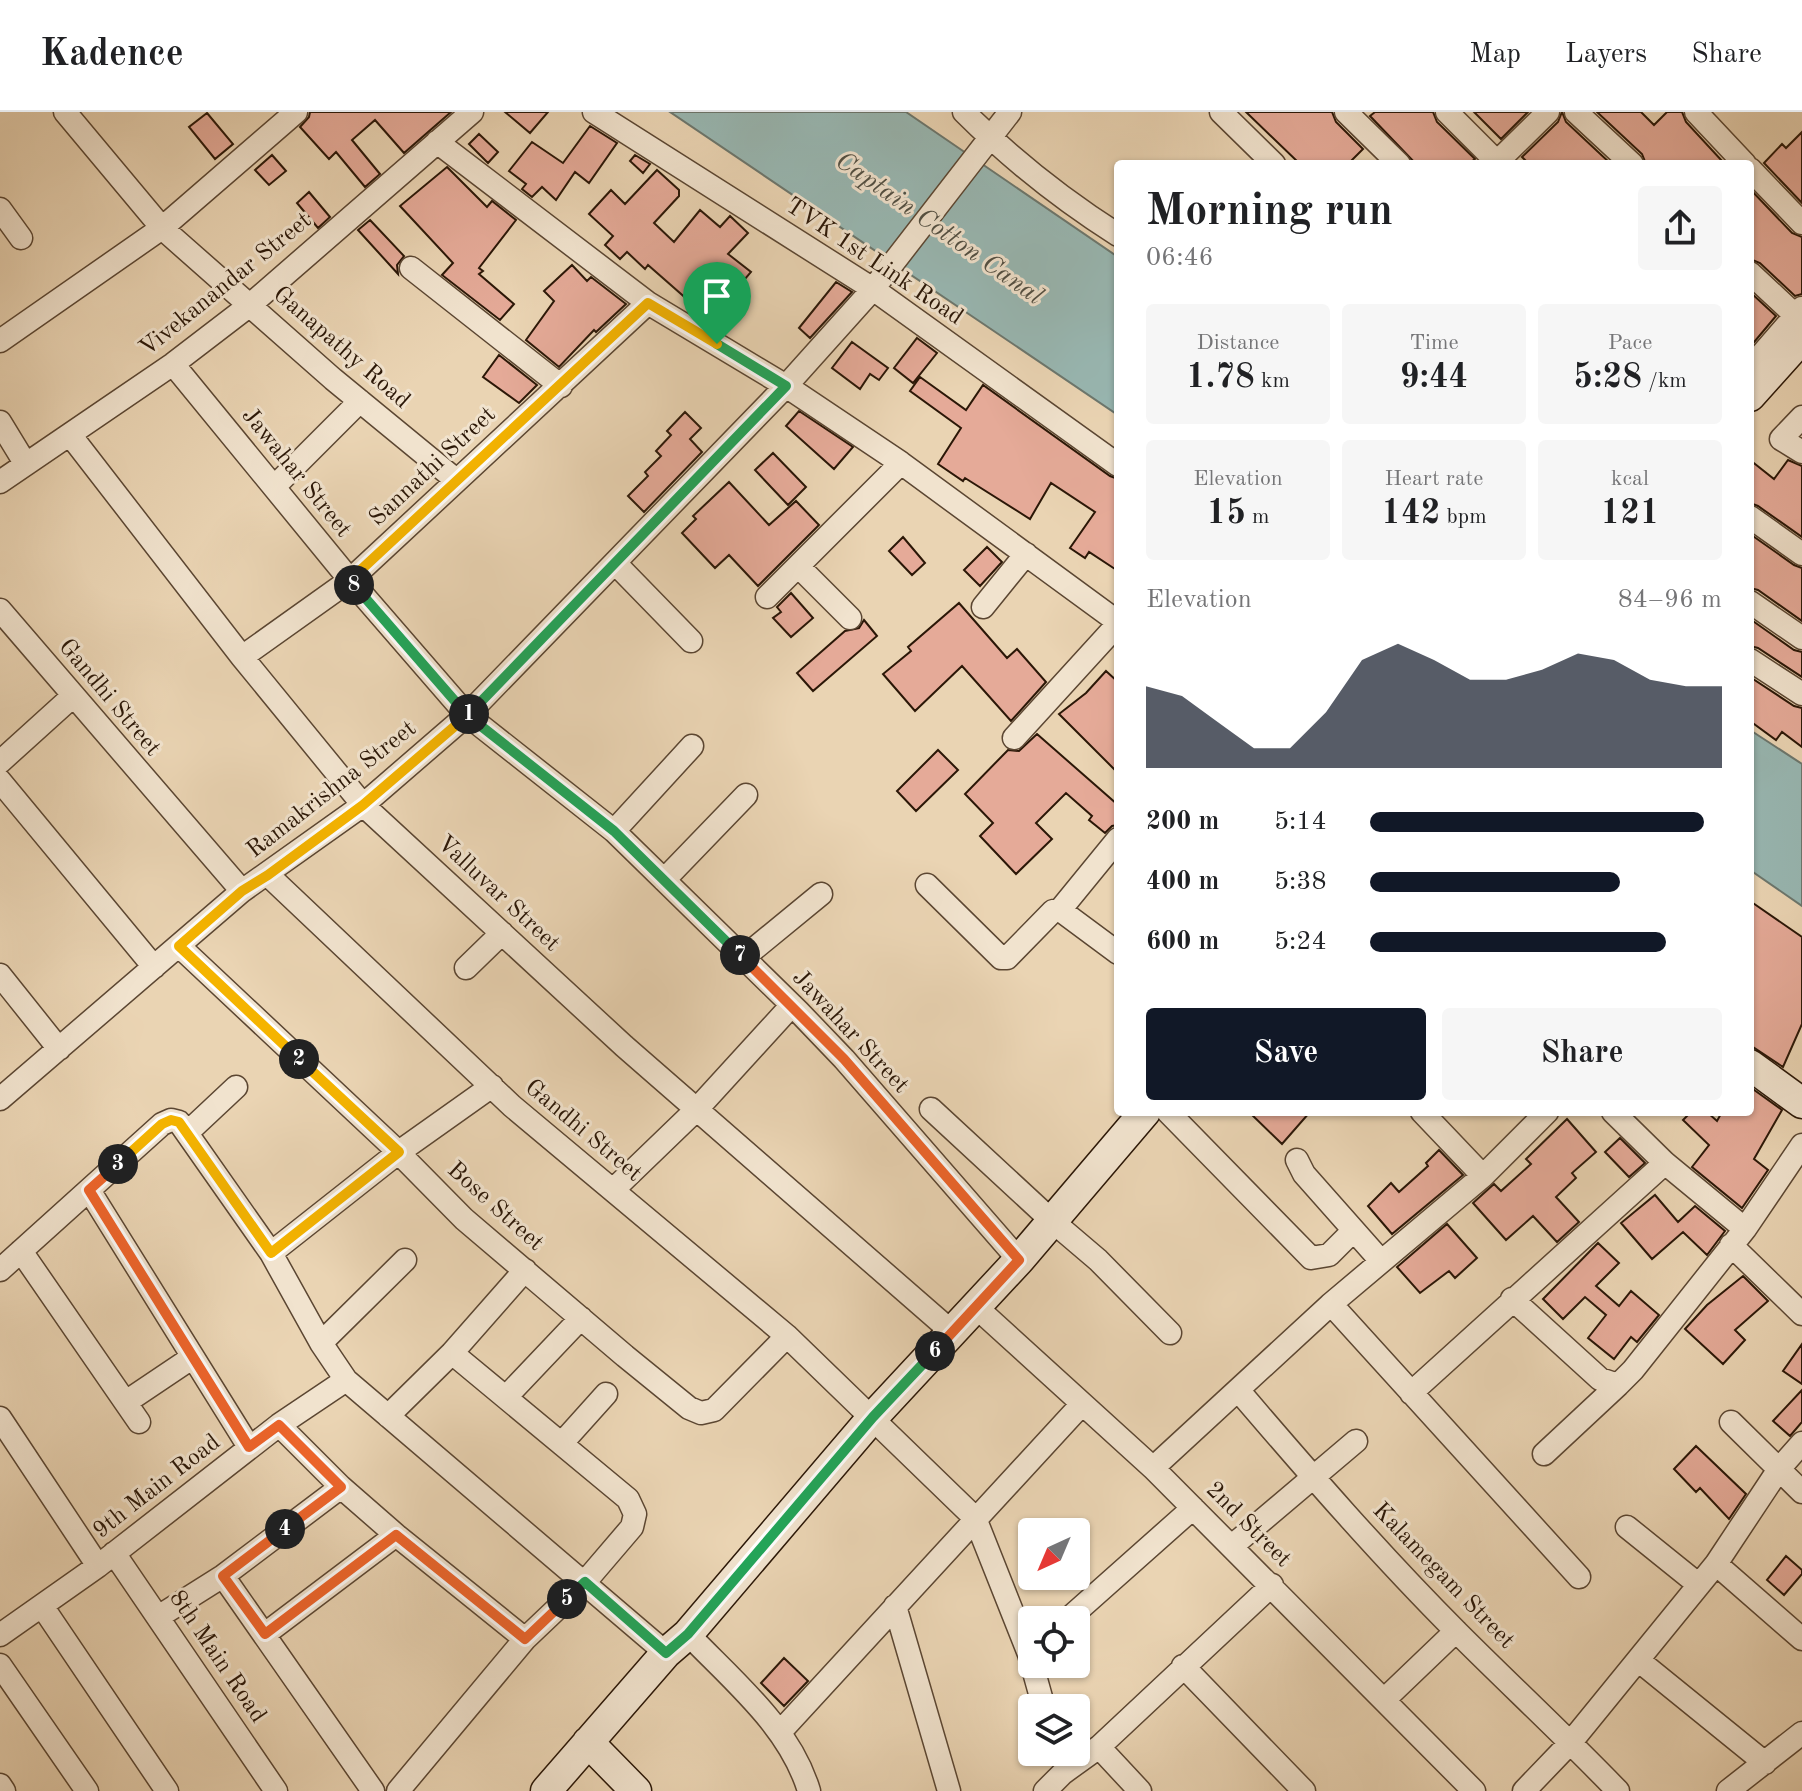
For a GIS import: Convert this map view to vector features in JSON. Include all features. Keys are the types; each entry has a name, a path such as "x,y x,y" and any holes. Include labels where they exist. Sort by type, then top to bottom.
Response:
{"main road":[{"path":"1754,390 1800,320"},
{"path":"1754,1068 1802,1103"},
{"path":"546,1791 873,1417 1019,1260 1142,1116"},
{"path":"588,1742 636,1791"}],"street":[{"name":"Ganapathy Road","path":"65,112 162,228 360,401 456,480"},
{"path":"0,341 162,228 296,112"},
{"name":"Vivekanandar Street","path":"0,482 173,364 250,305 472,112"},
{"name":"TVK 1st Link Road","path":"594,112 873,289 1114,462"},
{"path":"964,112 990,139 1088,216 1114,232"},
{"name":"Ramakrishna Street","path":"0,1099 242,891 363,805 467,715 786,386 873,289 1010,112"},
{"path":"1221,112 1270,160"},
{"path":"1346,112 1395,160"},
{"path":"1447,112 1494,160"},
{"path":"1500,160 1548,112"},
{"path":"1576,112 1628,160"},
{"path":"1696,112 1741,160"},
{"path":"437,142 648,303 786,386 901,463 1114,620"},
{"path":"1754,173 1802,223"},
{"path":"0,209 21,238"},
{"path":"411,268 561,386"},
{"path":"1754,277 1800,320 1754,364"},
{"name":"Sannathi Street","path":"242,657 350,580 648,303"},
{"name":"Jawahar Street","path":"173,364 350,580 467,715 614,831 792,1005 844,1059 1019,1260"},
{"path":"274,487 360,401"},
{"path":"1802,417 1781,439 1802,452"},
{"path":"0,422 25,463"},
{"name":"Valluvar Street","path":"71,436 242,657 363,805 624,1046 952,1332"},
{"path":"767,597 901,463"},
{"path":"1754,520 1802,554"},
{"path":"983,607 1026,554"},
{"path":"615,563 691,641"},
{"path":"798,566 850,618"},
{"path":"1754,605 1802,638"},
{"name":"Gandhi Street","path":"0,610 242,891"},
{"path":"1014,738 1114,627"},
{"path":"1754,663 1802,694"},
{"path":"0,762 73,696"},
{"path":"614,831 692,746"},
{"path":"0,781 154,967"},
{"path":"664,880 746,795"},
{"path":"927,885 1001,958 1007,958 1053,911 1060,910 1114,844"},
{"name":"Gandhi Street","path":"268,875 492,1086 787,1336 975,1518"},
{"path":"743,958 821,894"},
{"path":"1060,910 1114,950"},
{"path":"466,968 502,933"},
{"name":"Bose Street","path":"179,946 399,1152 464,1219 689,1408 701,1413 714,1410 787,1336"},
{"path":"0,975 59,1049"},
{"path":"613,1190 697,1109 792,1005"},
{"path":"271,1253 399,1152 492,1086"},
{"path":"188,1132 236,1087"},
{"path":"931,1109 1098,1260 1170,1333"},
{"path":"1172,1116 1311,1258 1329,1255 1353,1231"},
{"path":"1426,1116 1483,1176"},
{"path":"1153,1468 1331,1304 1483,1176 1543,1116"},
{"path":"1617,1116 1738,1237 1802,1314"},
{"path":"0,1270 162,1124 171,1120 179,1122 271,1253 321,1343 346,1380 585,1582 677,1643 780,1732 795,1755 809,1791"},
{"path":"1544,1454 1633,1370 1738,1237 1802,1145"},
{"path":"1297,1160 1304,1174 1381,1261"},
{"path":"1411,1393 1665,1163"},
{"path":"89,1190 249,1447"},
{"path":"21,1251 139,1422"},
{"path":"321,1343 405,1260"},
{"path":"388,1416 452,1353 525,1270"},
{"path":"1512,1299 1600,1379 1618,1385"},
{"path":"1331,1304 1579,1577"},
{"name":"2nd Street","path":"976,1307 1153,1468 1474,1791"},
{"path":"507,1396 581,1318"},
{"path":"398,1791 525,1639 585,1582 632,1527 635,1514 628,1499 452,1353"},
{"path":"126,1402 193,1357"},
{"name":"9th Main Road","path":"0,1635 106,1559 249,1447 346,1380"},
{"name":"Kalamegam Street","path":"1238,1390 1312,1478 1456,1631 1618,1791"},
{"path":"562,1443 606,1394"},
{"path":"780,1732 1082,1404"},
{"name":"8th Main Road","path":"0,1418 106,1559 158,1617 276,1791"},
{"path":"1731,1422 1802,1492"},
{"path":"279,1425 341,1487 396,1535 525,1639"},
{"path":"1232,1546 1356,1441"},
{"path":"1524,1791 1571,1742 1716,1564 1779,1469 1802,1443"},
{"path":"158,1617 223,1576 341,1487"},
{"path":"1083,1606 1193,1508"},
{"path":"975,1518 1018,1623"},
{"path":"1627,1527 1699,1585"},
{"path":"265,1634 396,1535"},
{"path":"1716,1564 1802,1639"},
{"path":"223,1576 373,1791"},
{"path":"1090,1751 1099,1747 1272,1585"},
{"path":"42,1606 167,1791"},
{"path":"895,1606 949,1791"},
{"path":"1385,1699 1456,1631"},
{"path":"1638,1660 1765,1763"},
{"path":"0,1665 87,1791"},
{"path":"1183,1666 1304,1791"},
{"path":"1728,1791 1802,1733"},
{"path":"1099,1747 1140,1791"},
{"path":"1045,1791 1058,1766"},
{"path":"0,1785 4,1791"}],"water":[{"name":"Captain Cotton Canal","path":"670,112 906,112 1114,254 1114,412"},
{"path":"1754,733 1802,764 1802,906 1754,873"}],"building":[{"path":"310,112 451,112 404,153 375,120 352,140 380,174 365,187 336,152 329,159 300,127"},
{"path":"505,112 548,112 530,133"},
{"path":"1246,112 1332,112 1336,122 1363,149 1352,160 1296,160"},
{"path":"1375,112 1433,112 1437,122 1475,159 1412,160 1370,116"},
{"path":"1474,112 1528,112 1501,139"},
{"path":"1562,112 1566,122 1607,160 1525,160 1522,157 1558,122"},
{"path":"1597,112 1641,112 1654,125 1667,112 1682,112 1686,122 1721,160 1644,160 1642,154"},
{"path":"207,113 233,144 215,159 189,127"},
{"path":"590,126 617,143 589,183 575,172 556,200 542,187 532,197 522,189 526,184 509,171 532,142 563,163"},
{"path":"1802,132 1802,203 1764,163 1782,144 1786,148"},
{"path":"479,134 498,152 488,163 469,144"},
{"path":"272,155 286,171 269,185 255,170"},
{"path":"635,155 650,164 643,173 630,161"},
{"path":"447,167 487,207 492,201 516,220 479,268 483,271 479,274 514,304 500,320 442,275 453,263 400,206"},
{"path":"657,170 679,190 679,196 654,223 674,242 700,210 720,227 730,216 748,233 728,254 751,272 727,300 739,310 723,332 706,322 687,304 689,301 648,265 645,269 627,252 620,259 605,245 613,236 589,214 611,190 625,204"},
{"path":"309,192 330,217 318,228 297,203"},
{"path":"1754,193 1792,233 1802,237 1802,294 1795,296 1754,261"},
{"path":"370,220 404,256 397,265 398,274 358,230"},
{"path":"572,265 587,281 591,277 626,304 596,332 594,330 559,367 526,340 554,301 544,291"},
{"path":"836,282 852,292 810,338 799,328"},
{"path":"1754,296 1776,316 1754,342"},
{"path":"917,338 937,353 913,383 894,368"},
{"path":"852,342 888,368 879,380 870,374 860,389 832,368"},
{"path":"499,355 537,385 519,403 483,377"},
{"path":"920,377 966,410 983,385 1114,478 1114,568 1089,552 1085,558 1070,548 1095,512 1051,483 1030,519 938,464 961,428 910,391"},
{"path":"799,411 853,447 834,469 786,426"},
{"path":"685,412 701,428 690,439 702,452 644,512 628,496 648,476 645,472 661,456 656,451 671,435 667,431"},
{"path":"773,453 806,487 788,505 755,470"},
{"path":"1788,460 1802,466 1802,537 1754,504 1754,463 1774,479"},
{"path":"729,482 769,525 796,501 819,525 758,586 729,555 715,568 682,533 696,519 693,516"},
{"path":"903,537 925,563 912,575 889,551"},
{"path":"1754,537 1802,568 1802,621 1754,589"},
{"path":"987,547 1002,562 980,586 964,570"},
{"path":"791,593 813,618 791,637 773,618 781,612 777,607"},
{"path":"959,603 1007,658 1017,649 1046,682 1011,721 962,666 915,711 883,674 911,651 908,647"},
{"path":"864,620 877,636 813,691 797,673 845,631 859,628"},
{"path":"1754,622 1794,650 1802,652 1802,677 1754,647"},
{"path":"1106,671 1114,678 1114,769 1059,714 1086,693"},
{"path":"1754,680 1802,708 1802,747 1782,732 1776,740 1754,724"},
{"path":"1037,734 1114,801 1114,826 1105,833 1089,820 1092,816 1066,793 1036,823 1052,839 1016,874 980,836 993,823 965,794 1008,750 1019,751"},
{"path":"938,750 958,770 916,811 897,791"},
{"path":"1754,904 1802,937 1802,1024 1783,1067 1754,1048"},
{"path":"1754,1090 1782,1110 1754,1159 1768,1170 1742,1208 1692,1167 1709,1145 1683,1120 1687,1116 1711,1116 1717,1121 1720,1116 1754,1116"},
{"path":"1253,1116 1306,1116 1282,1144"},
{"path":"1567,1119 1596,1152 1572,1173 1576,1178 1556,1197 1579,1222 1557,1242 1533,1216 1506,1240 1473,1203 1494,1184 1501,1191 1531,1164 1526,1159"},
{"path":"1620,1138 1645,1163 1629,1177 1605,1152"},
{"path":"1439,1150 1463,1175 1392,1234 1368,1206 1391,1183 1399,1192 1428,1166 1426,1163"},
{"path":"1655,1195 1678,1222 1695,1206 1725,1231 1707,1255 1683,1232 1652,1259 1621,1223"},
{"path":"1447,1224 1477,1258 1455,1278 1449,1271 1420,1293 1397,1267"},
{"path":"1598,1243 1619,1263 1596,1286 1619,1306 1631,1291 1659,1315 1637,1342 1631,1337 1614,1359 1588,1338 1606,1315 1585,1297 1563,1319 1543,1299"},
{"path":"1743,1276 1768,1301 1735,1330 1745,1340 1723,1364 1685,1329 1707,1305"},
{"path":"1802,1344 1802,1384 1783,1371"},
{"path":"1802,1390 1802,1422 1790,1436 1773,1421"},
{"path":"1696,1446 1746,1494 1729,1519 1700,1488 1696,1492 1674,1469"},
{"path":"1786,1556 1802,1570 1802,1574 1784,1595 1767,1580"},
{"path":"784,1658 808,1681 784,1706 761,1683"}],"route":[{"path":"717,344 648,303 350,580 467,715 614,831 798,1011 844,1059 1019,1260 873,1417 688,1634 666,1653 585,1582 525,1639 396,1535 265,1634 223,1576 341,1487 279,1425 249,1447 89,1190 162,1124 171,1120 179,1122 271,1253 399,1152 179,946 242,891 363,805 467,715 786,386 717,344"}]}
